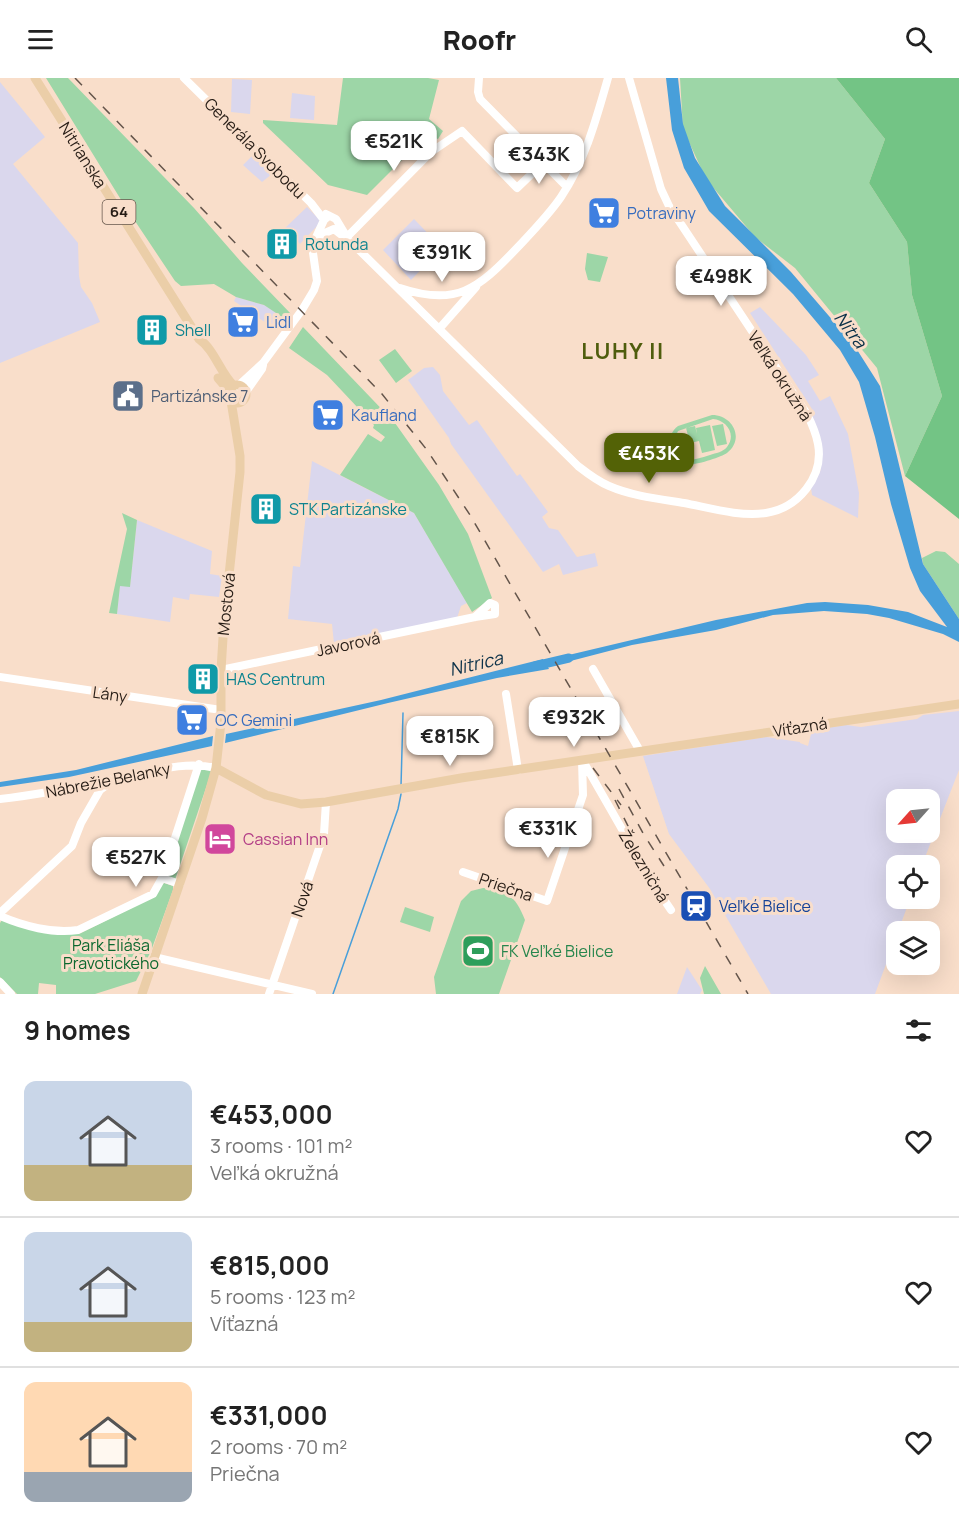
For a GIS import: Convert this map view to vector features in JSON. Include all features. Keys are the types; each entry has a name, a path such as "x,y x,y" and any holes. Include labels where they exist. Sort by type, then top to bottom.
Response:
{"main road":[{"name":"Nitrianska","path":"34,78 199,339 219,380 237,389"},
{"name":"64","path":"235,402 228,397 237,389"},
{"path":"235,402 244,399 237,389"},
{"name":"Mostová","path":"216,768 221,710 220,670 240,472 235,402"},
{"name":"Víťazná","path":"216,768 266,795 301,804 326,802 640,751 959,704"},
{"name":"64","path":"142,994 205,808 216,768"}],"street":[{"name":"Generála Svobodu","path":"184,78 311,203 329,224 350,240"},
{"path":"479,78 480,99 567,187"},
{"path":"543,163 517,188 462,131 431,152 350,240 399,288 416,293 443,296 463,292 476,286 486,279 528,236 567,187 587,147 608,78"},
{"name":"Veľká okružná","path":"399,288 578,466 607,485 660,500 754,514 782,508 800,498 816,473 819,458 814,430 807,414 669,206 661,189 629,78"},
{"path":"237,389 263,363 314,290 317,281 312,246 329,224"},
{"path":"439,329 476,286"},
{"name":"Javorová","path":"220,670 475,617"},
{"path":"593,669 640,751"},
{"name":"Lány","path":"0,677 221,710"},
{"path":"507,694 518,770"},
{"name":"Priečna","path":"463,872 547,901 582,795 582,760"},
{"name":"Železničná","path":"582,760 654,885 671,910"},
{"path":"114,779 100,790 81,823 72,846 0,915 44,929 69,932 78,930 153,894 162,878 199,764"},
{"name":"Nábrežie Belanky","path":"0,799 178,766 199,764 216,768"},
{"name":"Nová","path":"268,994 324,834 326,802"},
{"path":"162,878 180,884"},
{"path":"154,957 312,994"},
{"path":"0,982 11,994"}],"shaded area":[{"path":"232,79 252,80 250,114 231,112"},
{"path":"0,82 45,137 13,164 78,243 81,287 92,303 100,322 0,363"},
{"path":"292,93 315,96 314,120 290,118"},
{"path":"253,155 272,174 262,182 243,165"},
{"path":"307,207 320,223 300,244 285,228"},
{"path":"414,219 442,248 411,280 383,250"},
{"path":"236,297 264,305 283,317 275,329 234,301"},
{"path":"760,307 806,355 819,375 808,381 820,401 830,396 848,434 859,493 858,518 812,495 811,488 820,472 822,460 821,441 809,412 812,409 750,313"},
{"path":"433,367 440,375 443,391 469,425 477,420 517,476 520,474 548,512 542,517 549,528 558,530 577,557 595,553 598,566 563,575 559,564 543,572 408,380 424,368"},
{"path":"312,461 414,513 467,603 461,606 457,618 334,644 332,624 288,619 293,566 300,567"},
{"path":"137,520 212,551 210,574 222,576 219,597 190,594 189,600 173,597 170,622 117,614 120,585 130,586"},
{"path":"959,711 959,770 940,819 940,789 886,789 886,843 931,843 926,855 886,855 886,909 906,909 902,921 886,921 886,964 875,994 771,994 710,889 669,834 643,756 766,737 800,742 808,746 812,730 846,725 861,727 917,719 923,715"},
{"path":"687,967 702,990 700,994 677,994"}],"green space":[{"path":"46,78 68,78 194,208 292,315 288,321 264,305 236,297 214,284 181,286 175,281 123,203"},
{"path":"343,78 439,80 429,119 443,131 438,139 427,135 367,195 328,185 263,123 263,120 337,125"},
{"path":"680,78 836,78 885,139 869,183 907,242 912,295 942,396 905,476 877,368 795,268 755,237 706,179 683,129"},
{"path":"836,78 959,78 959,519 905,476 942,396 912,295 907,242 869,183 885,139"},
{"path":"587,253 608,257 600,282 588,280 585,269"},
{"path":"303,327 395,423 439,485 468,534 492,598 472,612 414,513 340,475 368,434 381,442 385,437 373,428 374,425 327,375 289,348"},
{"path":"395,349 412,371 396,383 379,360"},
{"path":"712,415 719,416 731,423 736,435 735,441 724,455 687,464 675,458 670,448 670,436 678,426","holes":["713,419 729,428 731,437 725,449 692,460 686,460 677,455 673,442 678,431"]},
{"path":"723,424 727,444 717,446 712,426"},
{"path":"710,425 715,450 702,453 699,441 690,443 686,428 695,426 697,434 696,428"},
{"path":"122,513 137,520 130,587 120,586 117,614 109,613 127,529"},
{"path":"936,551 945,552 959,564 959,619 923,564 922,558"},
{"path":"201,767 212,770 175,880 164,877"},
{"name":"Park Eliáša Pravotického","path":"164,883 173,886 173,890 151,951 136,981 95,994 56,994 56,985 39,983 38,994 17,994 0,977 0,923 2,920 63,934 79,934 155,896 158,887"},
{"name":"FK Veľké Bielice","path":"483,888 499,890 510,896 525,920 499,994 436,994 434,977 461,901 471,891"},
{"path":"405,907 434,917 430,932 400,922"},
{"path":"705,966 721,994 704,994 700,978"}],"water":[{"path":"666,78 678,78 683,124 695,158 725,206 791,272 854,345 880,386 923,564 959,619 959,642 943,634 889,618 824,611 773,615 716,630 632,645 559,664 556,658 716,620 807,603 868,605 908,612 947,627 920,591 910,568 859,382 840,350 793,294 709,211 684,168 672,130"},
{"path":"543,659 549,669 497,678 225,743 226,734 381,700"},
{"path":"213,736 212,746 69,777 0,787 0,782 76,770"}],"waterway":[{"name":"Nitrica","path":"535,666 569,658"},
{"path":"401,786 403,713"},
{"path":"333,994 398,809 401,794"}],"railway":[{"path":"75,78 382,394 427,450 470,515 748,994"},
{"path":"593,768 621,805"},
{"path":"619,789 664,866"},
{"path":"615,800 634,838"}],"place":[{"name":"Potraviny","path":"604,213"},
{"name":"Rotunda","path":"282,244"},
{"name":"Lidl","path":"243,322"},
{"name":"Shell","path":"152,330"},
{"name":"Partizánske 7","path":"128,396"},
{"name":"Kaufland","path":"328,415"},
{"name":"STK Partizánske","path":"266,509"},
{"name":"HAS Centrum","path":"203,679"},
{"name":"OC Gemini","path":"192,720"},
{"name":"Cassian Inn","path":"220,839"},
{"name":"Veľké Bielice","path":"696,906"},
{"name":"FK Veľké Bielice","path":"478,951"}],"district":[{"name":"LUHY II","path":"623,351"}],"water label":[{"name":"Nitra","path":"850,330"}]}
